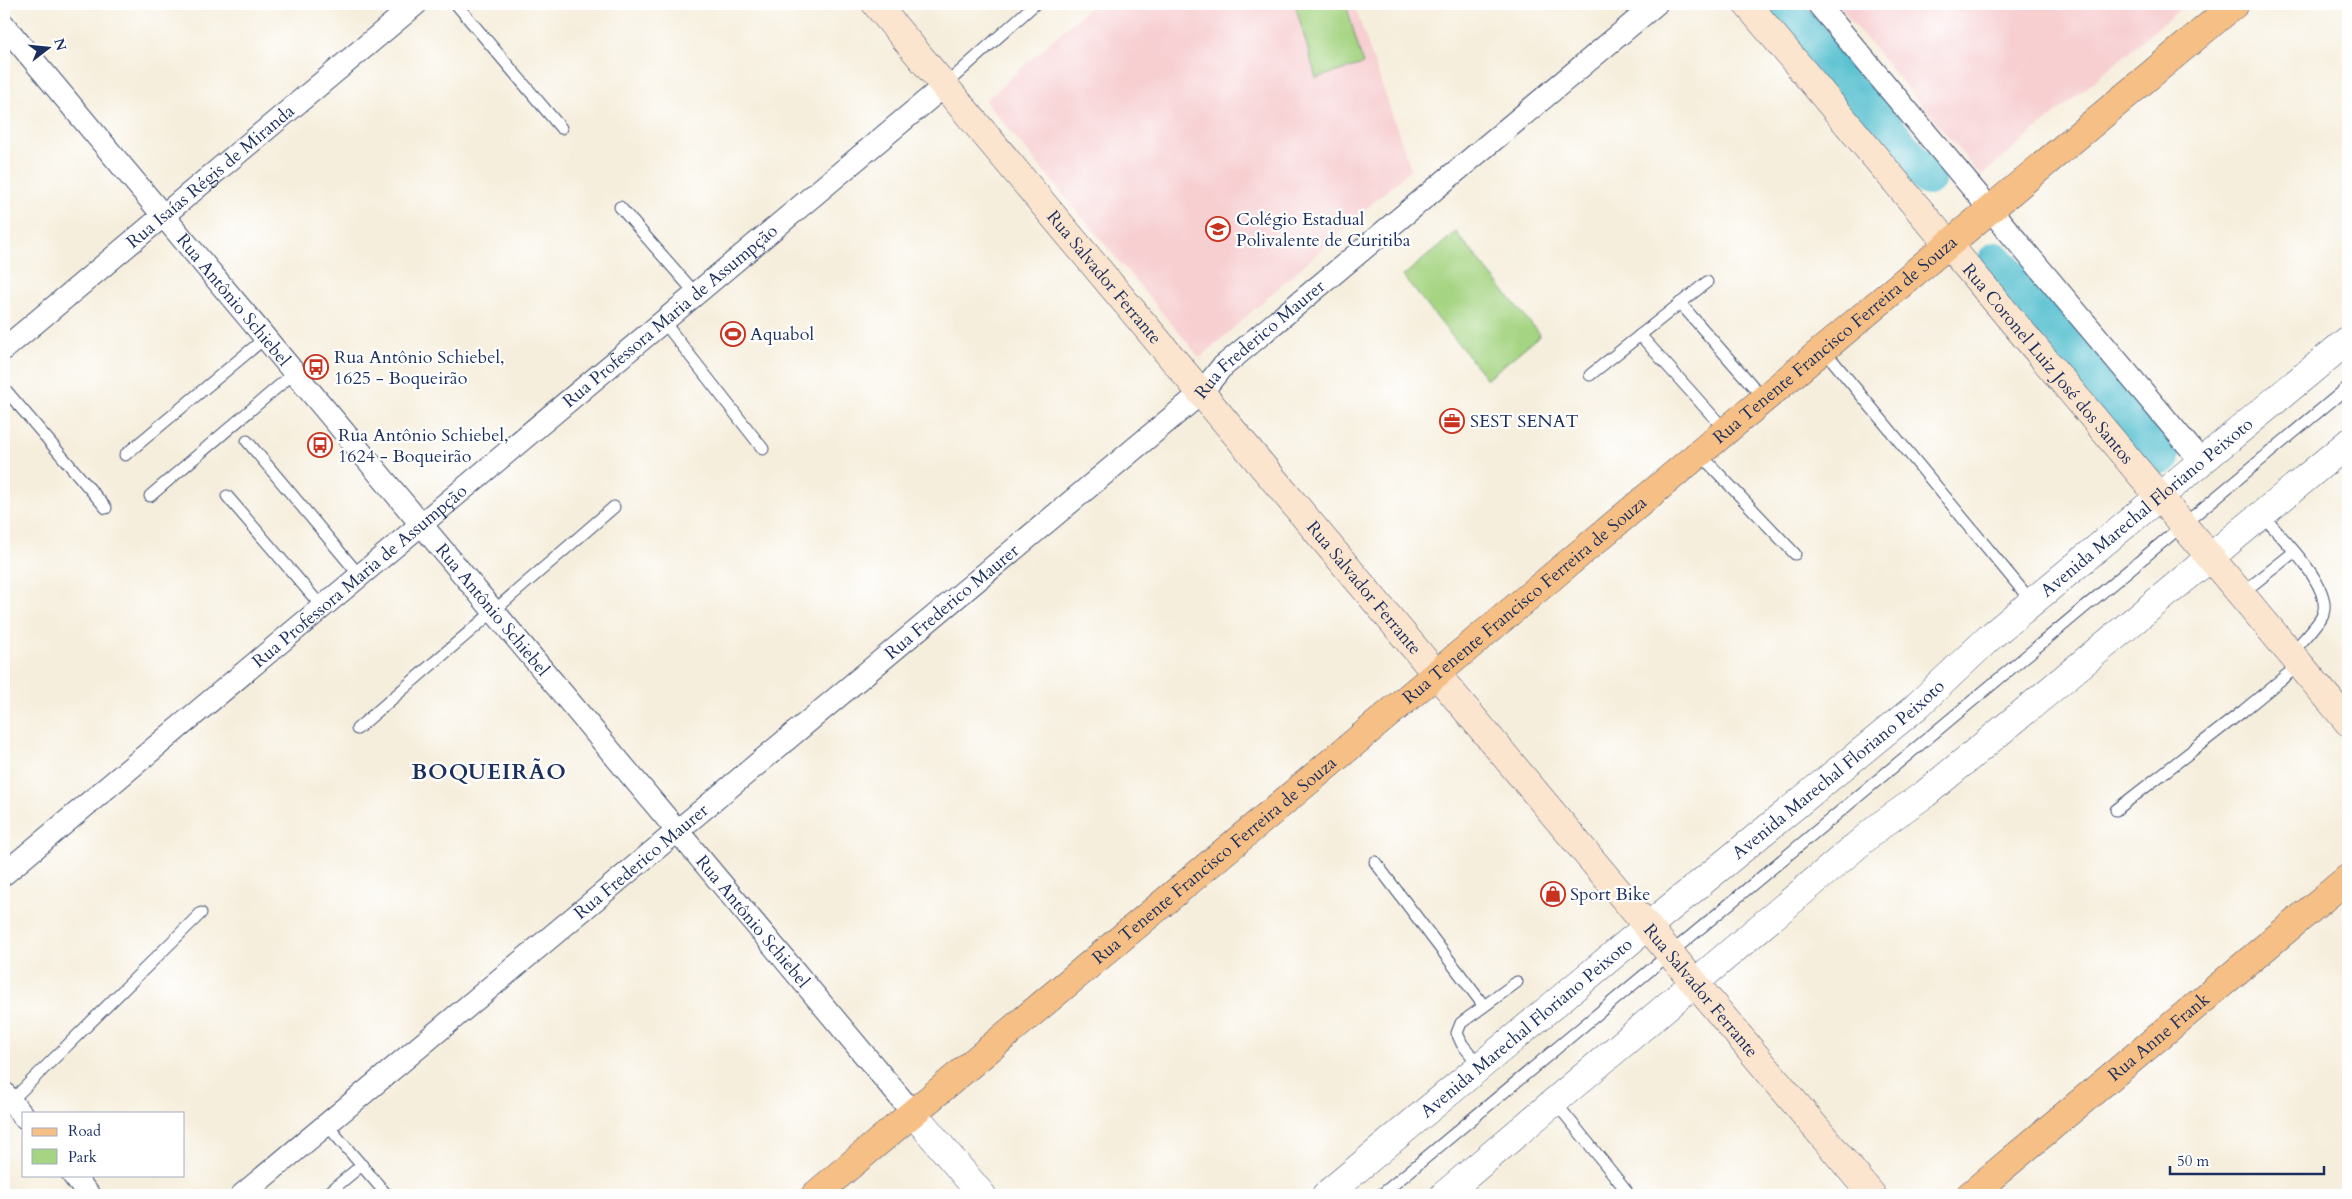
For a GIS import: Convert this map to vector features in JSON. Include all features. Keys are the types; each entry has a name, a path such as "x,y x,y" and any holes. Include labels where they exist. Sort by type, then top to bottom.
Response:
{"main road":[{"name":"Rua Salvador Ferrante","path":"876,4 1872,1195"},
{"name":"Rua Coronel Luiz José dos Santos","path":"1747,4 2348,722"},
{"name":"Rua Tenente Francisco Ferreira de Souza","path":"815,1195 2235,4"},
{"name":"Rua Anne Frank","path":"1970,1195 2348,878"}],"street":[{"name":"Rua Isaías Régis de Miranda","path":"4,349 416,4"},
{"name":"Rua Frederico Maurer","path":"242,1195 1201,392 1221,368 1656,4"},
{"path":"1818,4 2202,462"},
{"name":"Rua Antônio Schiebel","path":"4,25 982,1195"},
{"name":"Rua Professora Maria de Assumpção","path":"4,874 944,86"},
{"name":"Avenida Marechal Floriano Peixoto","path":"1326,1195 1648,926 1916,707 1980,646 2348,340"},
{"path":"1456,1189 1555,1102 1881,825 1925,794 2348,443"},
{"path":"74,1176 89,1195"}],"lane":[{"path":"456,4 561,128"},
{"path":"944,86 1035,4"},
{"path":"620,207 696,294"},
{"path":"1590,375 1707,282"},
{"path":"1680,304 1764,399"},
{"path":"663,321 763,449"},
{"path":"1640,336 1726,431"},
{"path":"125,455 265,338"},
{"path":"1823,349 2032,602"},
{"path":"150,496 294,372"},
{"path":"1382,1195 2348,387"},
{"path":"4,388 106,508"},
{"path":"247,441 360,576"},
{"path":"1700,453 1795,554"},
{"path":"227,496 322,607"},
{"path":"357,729 614,507"},
{"path":"2116,810 2243,712 2295,659 2323,615 2325,599 2318,583 2262,515"},
{"path":"2241,594 2294,552"},
{"path":"1375,862 1484,1006"},
{"path":"13,1104 201,913"},
{"path":"1480,1067 1462,1044 1457,1032 1461,1023 1517,982"},
{"path":"1555,1102 1626,1190 1628,1195"},
{"path":"327,1125 386,1195"},
{"path":"326,1195 362,1165"}],"shaded area":[{"name":"Colégio Estadual Polivalente de Curitiba","path":"1093,4 1354,4 1411,169 1200,358 985,101"},
{"path":"1837,4 2186,4 1981,176"}],"green space":[{"path":"1295,4 1346,4 1363,64 1316,78"},
{"path":"1456,232 1540,335 1487,379 1403,276"}],"waterway":[{"path":"1782,4 1928,178"},
{"path":"1996,260 2162,457"}],"place":[{"name":"Colégio Estadual Polivalente de Curitiba","path":"1218,229"},
{"name":"Aquabol","path":"733,334"},
{"name":"Rua Antônio Schiebel, 1625 - Boqueirão","path":"316,367"},
{"name":"SEST SENAT","path":"1452,421"},
{"name":"Rua Antônio Schiebel, 1624 - Boqueirão","path":"320,445"},
{"name":"Sport Bike","path":"1553,894"}],"district":[{"name":"BOQUEIRÃO","path":"489,772"}]}
